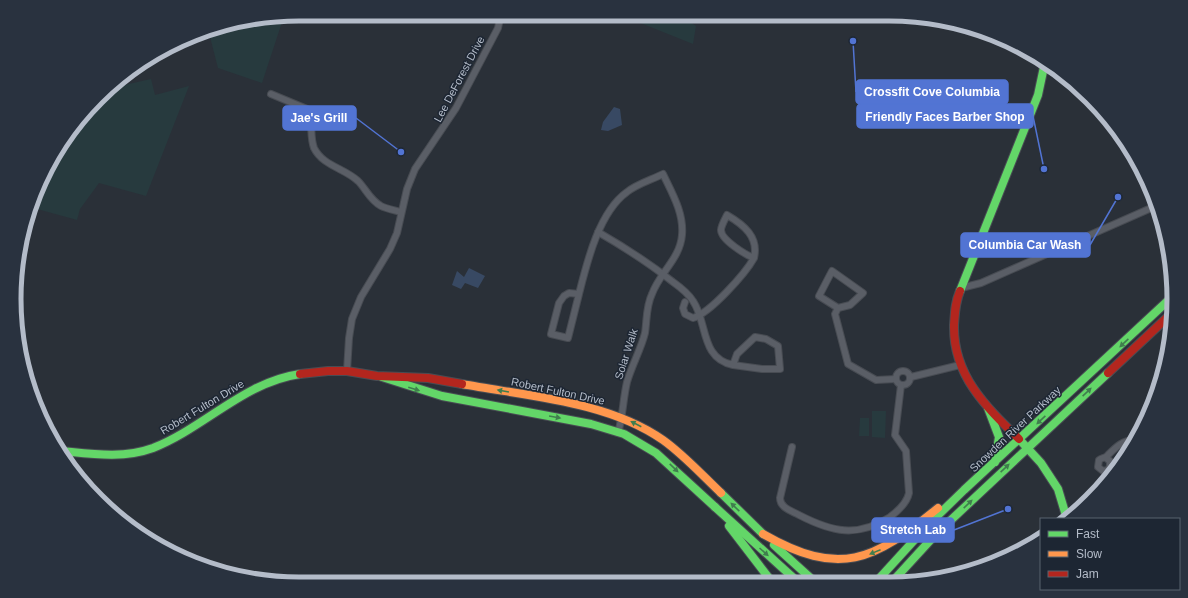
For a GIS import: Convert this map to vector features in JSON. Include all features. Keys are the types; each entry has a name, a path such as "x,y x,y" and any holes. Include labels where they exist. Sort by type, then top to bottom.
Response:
{"street":[{"name":"Lee DeForest Drive","path":"347,371 352,319 361,297 390,249 399,226 415,169 456,108 498,28 500,21"},
{"path":"1044,68 1038,95 955,304 953,325 954,346 960,365 971,388 988,408 1040,461 1053,480 1066,514"},
{"path":"271,94 307,109 311,120 314,146 325,161 354,178 380,206 402,212"},
{"name":"Solar Walk","path":"598,232 621,197 634,188 663,174 679,209 682,232 678,253 663,274 650,299 645,334 626,388 622,418 618,433"},
{"path":"961,288 980,284 1151,207"},
{"path":"685,302 683,308 685,314 693,318 699,316 712,307 754,258 755,245 750,233 727,215 721,230 722,235 743,254 754,258"},
{"path":"579,294 569,293 561,299 551,334 568,338 592,244 598,232 628,249 663,274 692,299 710,350 723,362 733,365 762,369 780,369 778,346 766,338 755,337 737,354 733,365"},
{"path":"832,271 863,292 850,305 838,308 819,296 832,271"},
{"name":"Snowden River Parkway","path":"881,577 928,525 964,490 1167,302"},
{"path":"838,308 836,318 848,364 876,380 896,379"},
{"name":"Snowden River Parkway","path":"897,577 936,534 1166,319"},
{"path":"911,377 960,365"},
{"path":"896,379 897,374 902,370 908,372 911,377"},
{"name":"Robert Fulton Drive","path":"67,452 108,456 152,448 177,436 240,396 268,382 313,372 347,371 377,376 446,380 579,405 622,418 662,439 678,452 763,534"},
{"name":"Robert Fulton Drive","path":"377,376 429,393 577,421 618,433 633,439 654,451 715,507"},
{"path":"901,385 908,384 911,377"},
{"path":"792,446 780,498 781,504 786,508 812,521 838,530 860,530 887,519 902,506 908,498 909,493 906,451 895,435 901,385 896,379"},
{"path":"988,408 999,437 995,462"},
{"path":"1106,458 1118,445 1128,441"},
{"path":"763,534 794,551 811,557 841,560 861,557 888,546 964,490"},
{"path":"715,507 792,577"},
{"path":"715,507 768,577"},
{"path":"763,534 810,577"}],"green space":[{"path":"636,21 689,21 696,26 693,44"},
{"path":"282,22 262,83 218,68 210,36 245,26"},
{"path":"909,22 925,23 943,27"},
{"path":"151,79 155,95 189,86 146,196 99,183 80,209 77,220 36,209 42,193 58,160 78,130 102,102 121,86"},
{"path":"872,411 886,411 885,438 872,437"},
{"path":"860,418 869,418 869,436 859,436"}],"water":[{"path":"614,107 620,109 622,125 608,131 601,130 603,122"},
{"path":"469,268 485,276 478,288 465,283 461,289 452,285 457,271 464,277"}],"traffic: fast":[{"path":"960,291 1038,95 1044,68"},
{"path":"881,577 928,525 964,490 1167,302"},
{"path":"897,577 936,534 1108,373"},
{"path":"67,451 119,455 130,454 153,448 190,429 225,406 261,386 300,374"},
{"path":"382,377 442,396 591,424 624,434 656,453 715,507"},
{"path":"988,408 999,437 995,462"},
{"path":"1019,439 1041,463 1058,489 1065,514"},
{"path":"721,493 763,534"},
{"path":"715,507 792,577"},
{"path":"729,526 768,577"},
{"path":"774,545 809,577"}],"traffic: slow":[{"path":"462,384 566,402 617,416 641,427 663,440 686,459 721,493"},
{"path":"763,534 790,548 814,556 835,559 855,557 874,551 894,541 938,508"}],"traffic: jam":[{"path":"960,291 956,304 954,325 955,343 959,359 965,374 983,402 1019,439"},
{"path":"1108,373 1166,319"},
{"path":"300,374 328,371 347,371 377,376 428,378 462,384"}],"place":[{"name":"Crossfit Cove Columbia","path":"853,41"},
{"name":"Jae's Grill","path":"401,152"},
{"name":"Friendly Faces Barber Shop","path":"1044,169"},
{"name":"Columbia Car Wash","path":"1118,197"},
{"name":"Stretch Lab","path":"1008,509"}]}
